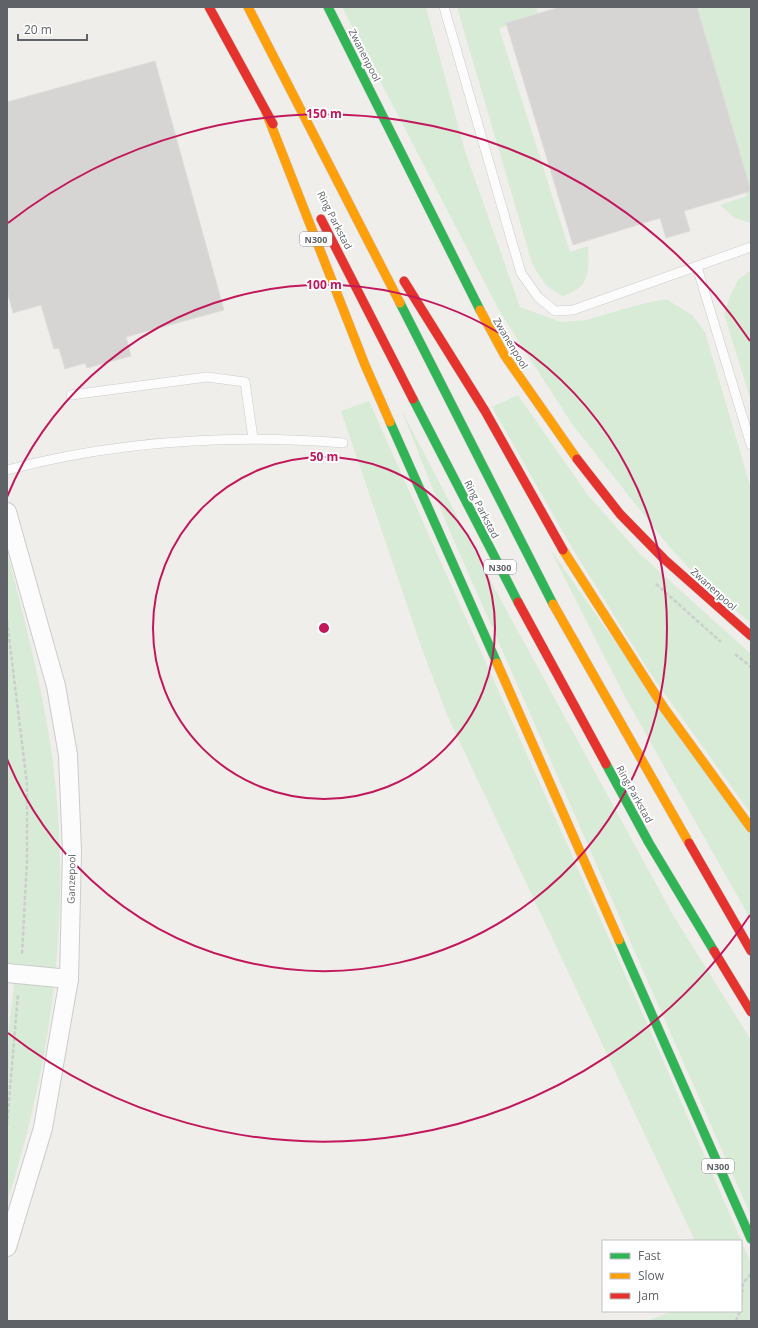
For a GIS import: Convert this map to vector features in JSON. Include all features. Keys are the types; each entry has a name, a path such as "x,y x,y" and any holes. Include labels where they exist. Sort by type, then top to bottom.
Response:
{"main road":[{"name":"Ring Parkstad","path":"209,7 306,190"},
{"name":"Ring Parkstad","path":"248,7 554,604 724,906 751,951"},
{"name":"Zwanenpool","path":"328,7 484,319 529,392 570,450 620,514 664,559 751,636"},
{"name":"N300","path":"266,112 365,366 751,1239"},
{"name":"N300","path":"326,157 380,244"},
{"name":"Ring Parkstad","path":"317,211 527,620 649,843 751,1012"},
{"path":"397,271 486,411 566,556 664,708 751,828"}],"street":[{"name":"Ganzepool","path":"7,512 56,686 68,755 72,851 69,979 43,1128 7,1247"},
{"path":"13,974 69,979"}],"lane":[{"path":"444,7 521,274 538,297 555,311 573,310 751,247"},
{"path":"697,267 751,445"},
{"path":"71,395 207,377 245,382 253,438"},
{"path":"7,470 50,458 153,443 253,438 343,443"}],"path":[{"path":"7,621 27,784 27,860 13,974 7,1125"},
{"path":"742,1294 743,1283 751,1274"}],"green space":[{"path":"342,7 426,7 465,151 520,307 561,322 586,320 638,305 666,299 692,315 705,332 751,489 751,623 700,580 667,544 572,424 500,312"},
{"path":"457,7 536,7 539,17 499,28 570,252 588,246 588,271 583,283 579,288 563,296 552,290 544,282 532,263"},
{"path":"688,7 751,7 751,223 735,218 720,205 747,196"},
{"path":"751,270 751,401 724,314 730,296 738,280"},
{"path":"518,395 587,494 640,554 751,654 751,814 650,673 574,551 492,407"},
{"path":"369,401 645,1019 741,1240 695,1240 448,717 422,649 341,411"},
{"path":"401,409 496,591 673,915 751,1040 751,1216 448,527"},
{"path":"550,549 751,836 751,920 625,697"},
{"path":"7,552 21,605 45,710 53,763 58,818 60,874 59,930 54,986 46,1041 36,1095 23,1149 7,1202 7,1046 14,984 7,982"},
{"path":"742,1242 751,1263 751,1321 647,1321 670,1312 742,1312"}],"building":[{"path":"560,7 697,7 751,191 684,211 690,231 666,238 660,218 573,245 506,23"},
{"path":"155,61 224,310 126,337 131,356 87,368 85,363 65,369 59,348 54,349 41,305 13,313 7,290 7,102"}],"traffic: fast":[{"path":"328,7 480,310"},
{"path":"400,303 553,604"},
{"path":"413,399 518,602"},
{"path":"390,422 497,663"},
{"path":"606,764 649,843 714,951"},
{"path":"619,940 751,1239"}],"traffic: slow":[{"path":"248,7 400,303"},
{"path":"266,112 365,365 390,422"},
{"path":"480,310 505,356 577,459"},
{"path":"563,550 664,708 751,828"},
{"path":"553,604 689,843"},
{"path":"497,663 619,940"}],"traffic: jam":[{"path":"209,7 273,124"},
{"path":"321,219 413,399"},
{"path":"404,281 485,411 563,550"},
{"path":"577,459 620,514 664,559 751,636"},
{"path":"518,602 606,764"},
{"path":"689,843 751,951"},
{"path":"714,951 751,1012"}]}
